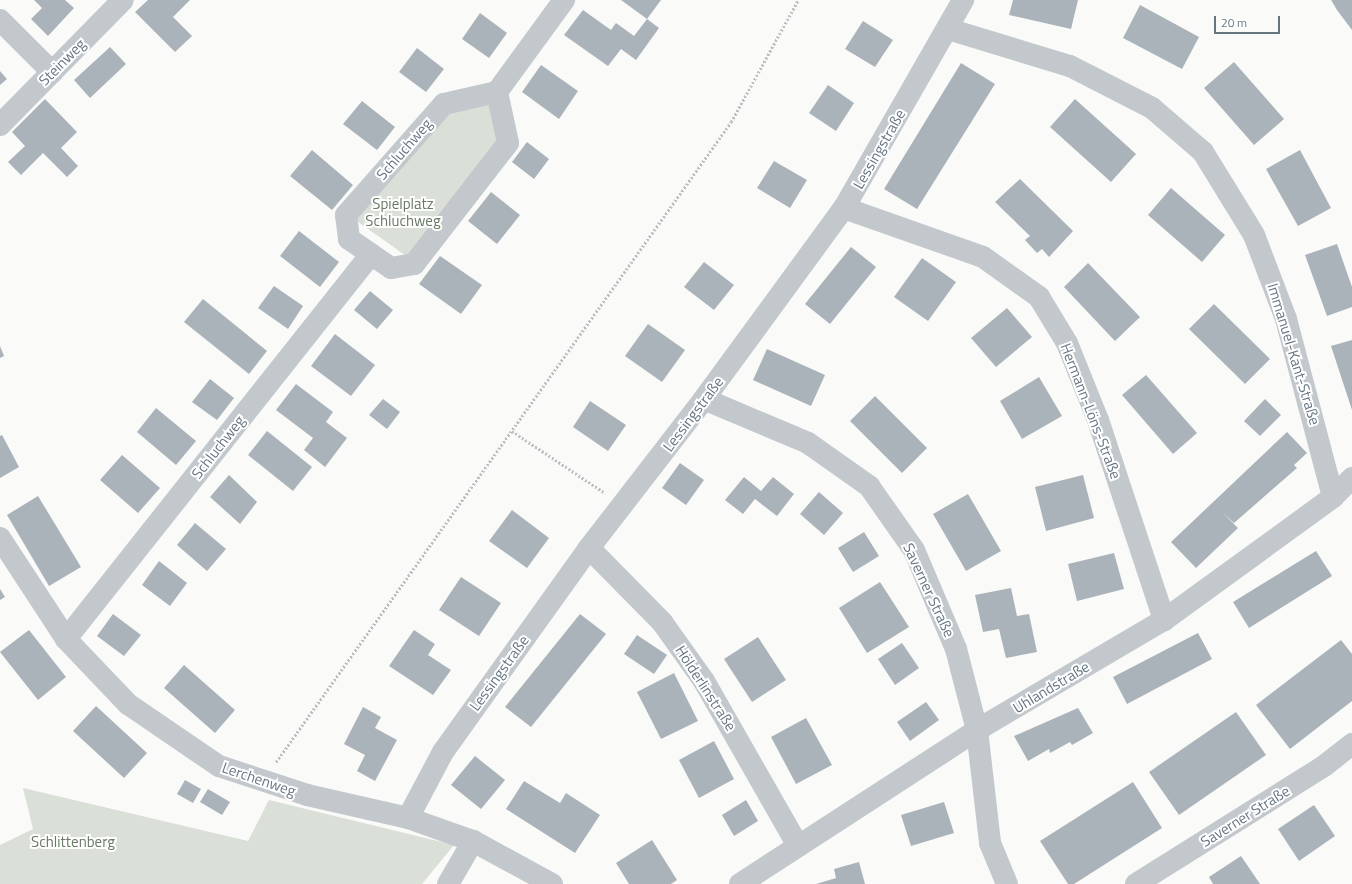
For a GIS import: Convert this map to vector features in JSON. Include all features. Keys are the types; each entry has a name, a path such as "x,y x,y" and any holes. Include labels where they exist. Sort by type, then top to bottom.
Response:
{"street":[{"name":"Steinweg","path":"0,125 123,0"},
{"path":"497,92 564,0"},
{"name":"Lessingstraße","path":"408,818 443,752 589,548 704,399 844,208 948,29 963,0"},
{"path":"0,20 52,72"},
{"name":"Immanuel-Kant-Straße","path":"948,29 1070,66 1152,108 1203,152 1254,235 1286,318 1333,497"},
{"name":"Schluchweg","path":"497,92 508,144 414,264 391,268 349,239 346,215 444,104 497,92"},
{"name":"Hermann-Löns-Straße","path":"844,208 983,256 1039,297 1067,343 1098,420 1164,620"},
{"name":"Schluchweg","path":"66,639 371,254"},
{"name":"Saverner Straße","path":"704,399 808,443 868,486 914,550 956,649 977,730 990,843 1007,884"},
{"name":"Uhlandstraße","path":"740,884 977,730 1164,620 1333,497 1352,478"},
{"name":"Lerchenweg","path":"0,538 66,639 128,704 219,766 262,782 408,818 473,840 552,884"},
{"name":"Hölderlinstraße","path":"589,548 662,622 704,681 798,846"},
{"name":"Saverner Straße","path":"1136,884 1324,766 1352,744"},
{"path":"448,884 473,840"}],"path":[{"path":"262,782 731,122 798,0"},
{"path":"512,432 623,505"}],"green space":[{"name":"Spielplatz Schluchweg","path":"490,102 498,145 409,258 354,219 446,113"},
{"name":"Schlittenberg","path":"23,788 248,841 269,800 454,845 422,884 0,884 0,845 33,829"}],"building":[{"path":"34,0 65,0 74,8 48,36 31,19 42,8"},
{"path":"148,0 190,0 173,17 192,36 175,52 135,12"},
{"path":"621,0 661,0 647,19"},
{"path":"1013,0 1078,0 1071,29 1009,15"},
{"path":"1331,0 1352,0 1352,30 1337,10"},
{"path":"1140,5 1199,37 1182,69 1123,38"},
{"path":"583,10 611,30 616,23 634,36 647,19 659,28 636,60 621,49 608,66 564,35"},
{"path":"480,13 507,33 489,58 462,39"},
{"path":"863,21 893,40 875,67 845,49"},
{"path":"110,47 126,64 90,98 74,80"},
{"path":"417,48 444,69 426,92 399,72"},
{"path":"1234,62 1284,119 1254,145 1204,88"},
{"path":"961,63 995,84 917,209 884,189"},
{"path":"541,65 578,91 559,119 522,92"},
{"path":"0,71 7,79 0,85"},
{"path":"828,85 854,103 836,131 809,113"},
{"path":"45,99 77,132 61,148 78,166 67,177 43,153 21,175 8,162 25,146 12,132"},
{"path":"1075,99 1136,154 1111,182 1050,127"},
{"path":"362,101 395,127 377,150 343,124"},
{"path":"527,142 549,159 534,179 512,162"},
{"path":"312,150 353,185 332,210 290,176"},
{"path":"1300,150 1331,208 1298,226 1266,169"},
{"path":"774,161 807,180 790,208 757,188"},
{"path":"1020,179 1073,231 1049,257 1042,249 1037,253 1025,240 1030,236 995,202"},
{"path":"1171,188 1225,235 1202,262 1148,215"},
{"path":"491,192 520,215 497,244 468,221"},
{"path":"299,231 339,262 320,287 280,256"},
{"path":"1337,244 1352,287 1352,307 1327,316 1305,255"},
{"path":"851,247 876,267 830,324 805,304"},
{"path":"440,256 482,285 461,314 419,284"},
{"path":"922,258 956,282 928,321 894,297"},
{"path":"704,262 734,285 714,310 684,287"},
{"path":"1088,263 1140,317 1115,341 1064,287"},
{"path":"274,286 303,306 288,329 258,308"},
{"path":"370,291 393,310 377,329 354,310"},
{"path":"203,299 267,351 249,374 184,322"},
{"path":"1214,304 1270,359 1245,384 1189,329"},
{"path":"1007,308 1032,337 996,367 971,338"},
{"path":"648,324 685,350 662,382 625,356"},
{"path":"335,334 375,365 351,396 311,366"},
{"path":"1352,340 1352,410 1331,346"},
{"path":"0,346 4,356 0,358"},
{"path":"767,349 825,375 811,406 753,380"},
{"path":"1146,375 1197,433 1173,454 1122,395"},
{"path":"1039,377 1062,416 1022,439 1000,401"},
{"path":"210,379 234,398 217,420 192,402"},
{"path":"296,384 333,412 326,422 347,438 325,467 304,450 313,438 276,410"},
{"path":"875,396 927,448 902,473 850,421"},
{"path":"383,399 400,412 387,429 369,415"},
{"path":"1265,399 1281,415 1260,436 1244,421"},
{"path":"590,401 626,425 608,451 573,427"},
{"path":"156,408 196,441 176,465 137,432"},
{"path":"267,431 312,467 293,491 248,455"},
{"path":"1287,432 1307,453 1294,465 1297,468 1234,523 1223,513 1238,528 1196,568 1171,542"},
{"path":"2,435 19,467 0,478 0,436"},
{"path":"122,455 160,488 138,513 100,480"},
{"path":"680,463 704,480 686,505 662,488"},
{"path":"229,475 257,502 240,524 210,497"},
{"path":"1083,475 1094,518 1046,531 1035,487"},
{"path":"744,477 761,491 773,477 794,494 777,516 755,499 743,514 725,500"},
{"path":"819,492 843,513 824,535 800,514"},
{"path":"968,494 1001,551 966,571 933,514"},
{"path":"38,496 81,567 49,586 7,515"},
{"path":"512,510 549,538 527,568 489,541"},
{"path":"195,523 226,549 207,571 177,545"},
{"path":"864,532 879,556 853,572 838,548"},
{"path":"1316,551 1332,576 1249,628 1233,602"},
{"path":"1114,553 1124,589 1077,601 1068,564"},
{"path":"159,561 187,583 170,606 142,585"},
{"path":"461,577 501,603 479,636 439,610"},
{"path":"880,582 909,627 867,653 839,608"},
{"path":"1011,588 1017,616 1029,614 1037,652 1006,658 999,629 983,632 975,595"},
{"path":"0,589 5,597 0,600"},
{"path":"113,614 141,635 124,656 97,636"},
{"path":"580,614 606,634 531,727 505,707"},
{"path":"29,630 66,677 38,700 0,652"},
{"path":"414,630 435,644 428,655 451,670 433,695 389,666"},
{"path":"1198,633 1212,659 1127,704 1113,677"},
{"path":"637,635 667,655 654,674 624,654"},
{"path":"758,637 786,680 752,702 724,659"},
{"path":"1341,640 1352,654 1352,701 1290,749 1256,705"},
{"path":"902,643 919,668 895,685 878,659"},
{"path":"184,665 235,710 215,733 164,688"},
{"path":"674,673 698,721 661,739 637,692"},
{"path":"926,702 939,720 910,741 897,722"},
{"path":"96,706 147,753 124,778 73,731"},
{"path":"363,707 381,717 375,728 397,740 375,781 357,771 365,755 344,744"},
{"path":"1078,708 1093,733 1072,745 1070,742 1050,753 1049,749 1028,761 1014,736"},
{"path":"1236,712 1266,755 1179,815 1149,772"},
{"path":"806,718 832,765 796,784 771,737"},
{"path":"714,741 734,779 699,798 679,760"},
{"path":"475,756 505,780 481,809 451,785"},
{"path":"185,780 201,789 193,803 177,794"},
{"path":"524,781 560,803 566,793 600,815 575,853 506,809"},
{"path":"1133,782 1162,828 1074,884 1068,884 1040,841"},
{"path":"208,789 230,802 222,815 200,802"},
{"path":"746,800 758,821 734,836 722,815"},
{"path":"944,802 954,833 911,846 901,815"},
{"path":"1314,805 1335,836 1299,861 1278,829"},
{"path":"652,840 677,880 671,884 629,884 616,863"},
{"path":"1241,856 1260,884 1213,884 1209,877"},
{"path":"859,862 865,884 816,884 836,878 834,869"}]}
